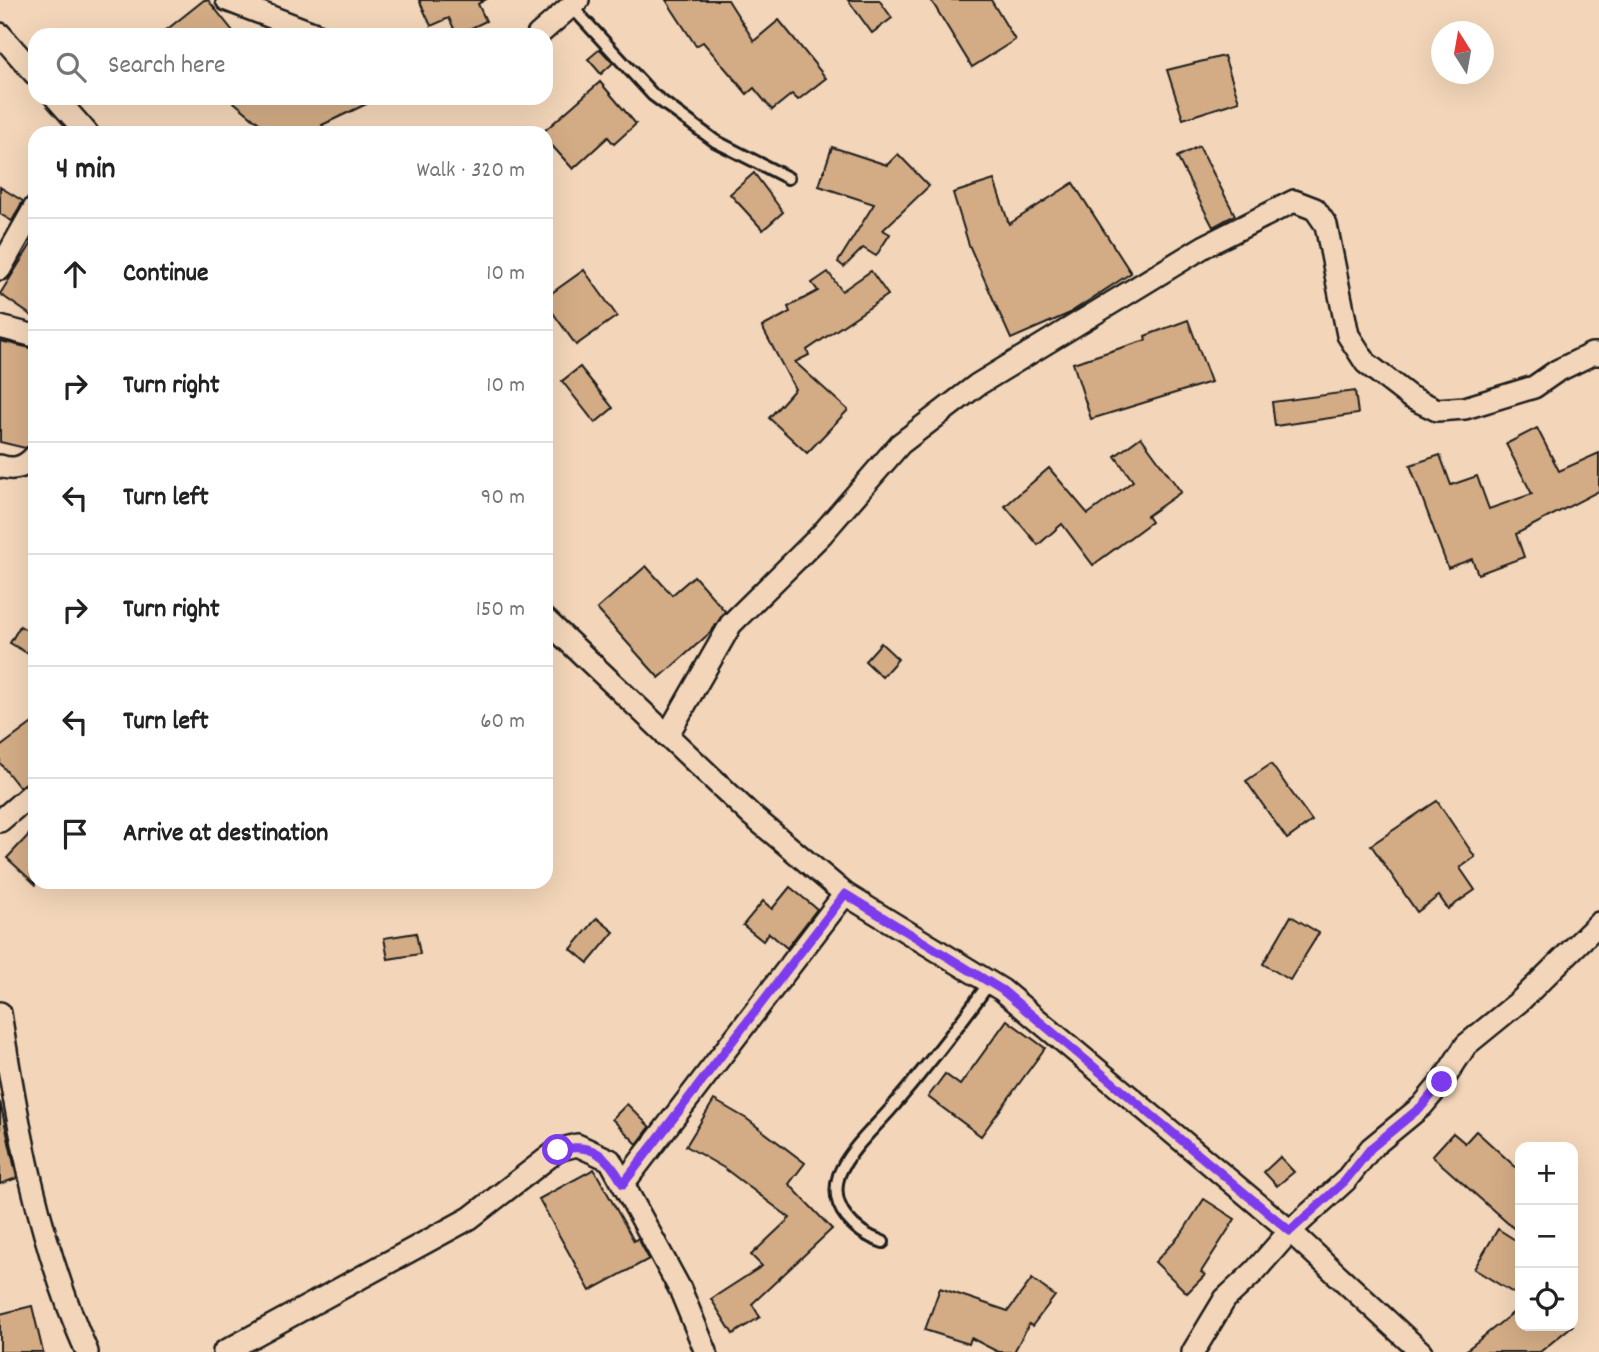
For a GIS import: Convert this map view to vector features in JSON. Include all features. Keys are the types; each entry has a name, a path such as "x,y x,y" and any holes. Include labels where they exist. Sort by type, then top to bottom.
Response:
{"street":[{"path":"227,0 300,28"},
{"path":"546,28 574,3"},
{"path":"0,34 28,66"},
{"path":"62,105 81,126"},
{"path":"667,736 731,624 821,535 900,444 977,385 1205,246 1294,201 1315,209 1326,225 1348,335 1366,363 1410,397 1437,410 1465,408 1534,387 1557,371 1592,354 1599,354"},
{"path":"0,269 28,219"},
{"path":"0,327 28,334"},
{"path":"0,466 7,469 22,467 28,462"},
{"path":"553,628 750,814 845,894 990,982 1290,1231 1421,1352"},
{"path":"0,821 28,797"},
{"path":"623,1184 845,894"},
{"path":"1193,1352 1225,1300 1290,1231 1345,1181 1371,1148 1422,1106 1442,1082 1466,1045 1530,992 1599,923"},
{"path":"0,1013 14,1099 45,1244 86,1352"},
{"path":"224,1352 470,1218 558,1150 577,1145 610,1160 680,1289 706,1352"}],"lane":[{"path":"574,3 653,95 715,141 789,178"},
{"path":"883,1242 864,1236 844,1218 839,1195 839,1176 852,1155 941,1050 990,982"}],"building":[{"path":"204,0 208,0 230,28 169,28"},
{"path":"419,0 485,0 478,4 486,21 472,28 454,28 449,18 431,26"},
{"path":"666,0 728,0 754,41 779,20 826,78 798,100 792,94 772,110 754,88 747,94 703,42 696,46"},
{"path":"848,0 879,0 892,18 872,33"},
{"path":"931,0 991,0 1015,40 972,67"},
{"path":"600,49 613,63 601,74 588,59"},
{"path":"1224,56 1239,101 1183,119 1167,70"},
{"path":"600,82 636,124 614,144 608,137 573,169 553,147 553,126 550,126"},
{"path":"237,105 364,105 323,126 263,126"},
{"path":"1199,146 1235,215 1213,227 1177,157"},
{"path":"832,147 887,165 898,154 929,186 883,230 890,234 876,256 863,248 844,267 838,262 874,204 819,186"},
{"path":"754,173 783,212 763,230 730,194"},
{"path":"994,180 1009,224 1073,183 1131,273 1068,314 1011,339 969,245 953,193"},
{"path":"0,187 23,201 12,221 0,214"},
{"path":"28,249 28,313 0,294"},
{"path":"584,270 617,316 576,345 553,313 553,292"},
{"path":"871,271 888,295 807,350 809,355 795,362 848,410 807,453 769,418 795,389 762,327 790,312 788,307 818,291 812,283 828,272 842,291"},
{"path":"1188,320 1211,382 1091,419 1073,363 1146,340 1145,336"},
{"path":"0,341 28,347 28,446 0,442"},
{"path":"580,367 613,408 595,423 562,381"},
{"path":"1355,391 1358,414 1275,426 1272,402"},
{"path":"1537,428 1559,471 1599,453 1599,491 1516,534 1524,557 1478,574 1472,559 1448,568 1410,465 1440,455 1451,485 1477,476 1489,509 1532,494 1506,444"},
{"path":"1141,437 1181,492 1147,516 1151,522 1093,565 1062,524 1038,545 1005,506 1049,468 1088,514 1133,481 1115,456"},
{"path":"646,566 672,595 694,576 725,611 711,632 659,678 597,609"},
{"path":"20,626 28,631 27,653 10,643"},
{"path":"881,643 898,659 882,677 865,661"},
{"path":"28,726 28,782 19,787 0,763 0,747"},
{"path":"1271,764 1312,821 1287,839 1246,781"},
{"path":"1437,801 1475,857 1460,868 1475,890 1448,909 1439,896 1417,912 1371,845"},
{"path":"28,836 28,878 7,858"},
{"path":"790,887 817,909 787,948 769,933 763,941 743,925 763,901 772,909"},
{"path":"1291,916 1319,933 1290,980 1263,964"},
{"path":"597,918 614,932 588,963 571,949"},
{"path":"416,933 420,954 388,959 384,938"},
{"path":"1007,1020 1045,1048 981,1136 928,1097 945,1074 960,1085"},
{"path":"714,1100 747,1119 805,1163 789,1184 832,1229 752,1304 760,1317 733,1334 711,1299 762,1266 751,1255 790,1218 724,1168 686,1146"},
{"path":"0,1102 17,1178 0,1184"},
{"path":"627,1104 650,1127 637,1144 612,1119"},
{"path":"1476,1131 1515,1166 1515,1230 1432,1156 1453,1133 1465,1143"},
{"path":"1280,1157 1294,1172 1277,1186 1264,1172"},
{"path":"594,1169 634,1241 638,1238 649,1259 590,1291 539,1199"},
{"path":"1204,1199 1235,1219 1201,1272 1205,1275 1187,1293 1155,1262 1182,1233"},
{"path":"1498,1229 1515,1240 1515,1294 1474,1269"},
{"path":"1032,1279 1055,1296 1032,1326 1029,1324 1014,1352 998,1352 971,1338 969,1344 925,1330 940,1288 1008,1311"},
{"path":"32,1306 43,1352 0,1352 0,1314"},
{"path":"1515,1311 1515,1331 1566,1331 1540,1352 1464,1352"}],"route":[{"path":"558,1150 577,1145 596,1152 610,1160 623,1184 845,894 1002,990 1290,1231 1345,1181 1371,1148 1422,1106 1442,1082"}]}
